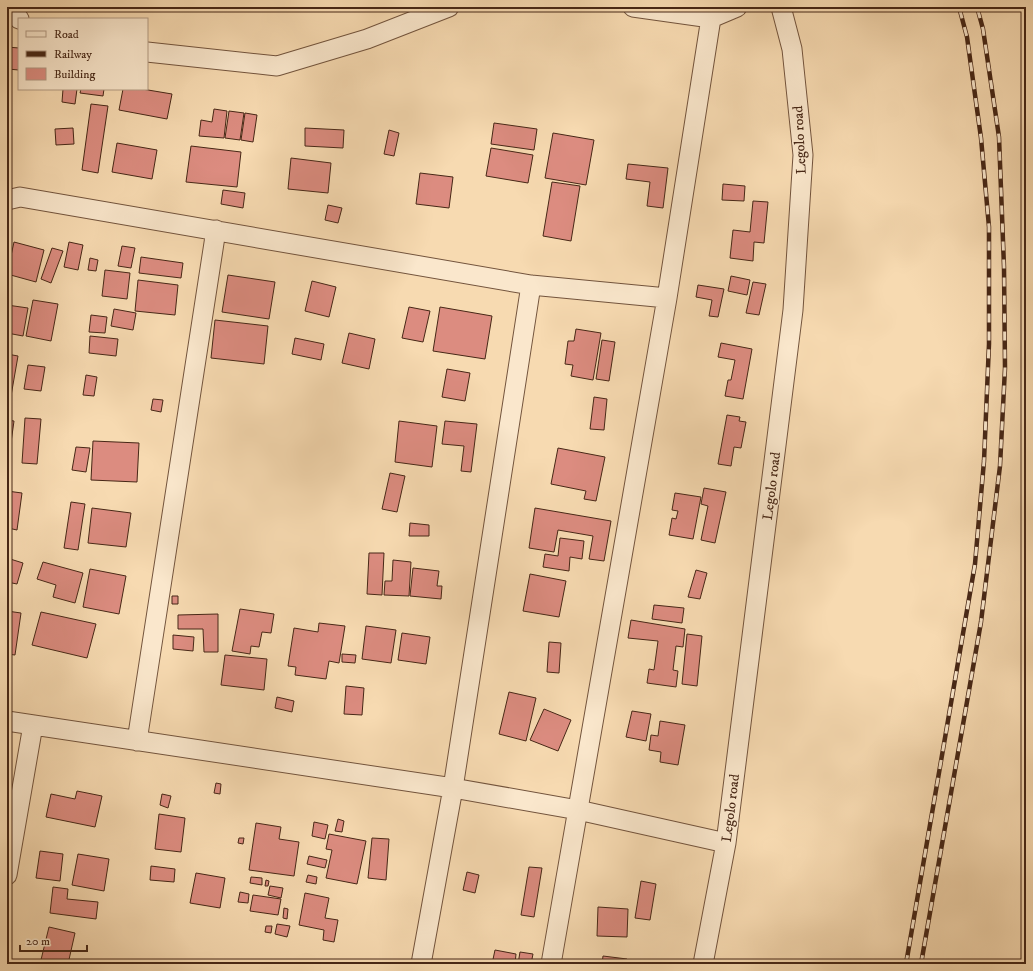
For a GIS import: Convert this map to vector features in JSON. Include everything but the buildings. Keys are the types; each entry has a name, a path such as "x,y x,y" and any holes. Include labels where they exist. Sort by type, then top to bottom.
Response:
{"street":[{"path":"10,7 18,18"},
{"path":"148,52 277,66 367,39 449,7"},
{"path":"633,7 711,18 737,7"},
{"name":"Legolo road","path":"703,964 726,843 794,310 803,156 792,49 781,7"},
{"path":"551,964 667,298 711,18"},
{"path":"7,200 20,197 531,285 667,298"},
{"path":"137,741 216,230"},
{"path":"421,964 452,788 531,285"},
{"path":"7,721 452,788 578,810 726,843"},
{"path":"7,875 33,725"}],"railway":[{"path":"906,964 975,564 984,461 989,344 989,227 981,138 967,37 959,7"},
{"path":"921,964 981,622 1000,466 1005,368 1004,267 999,137 983,29 977,7"}]}
